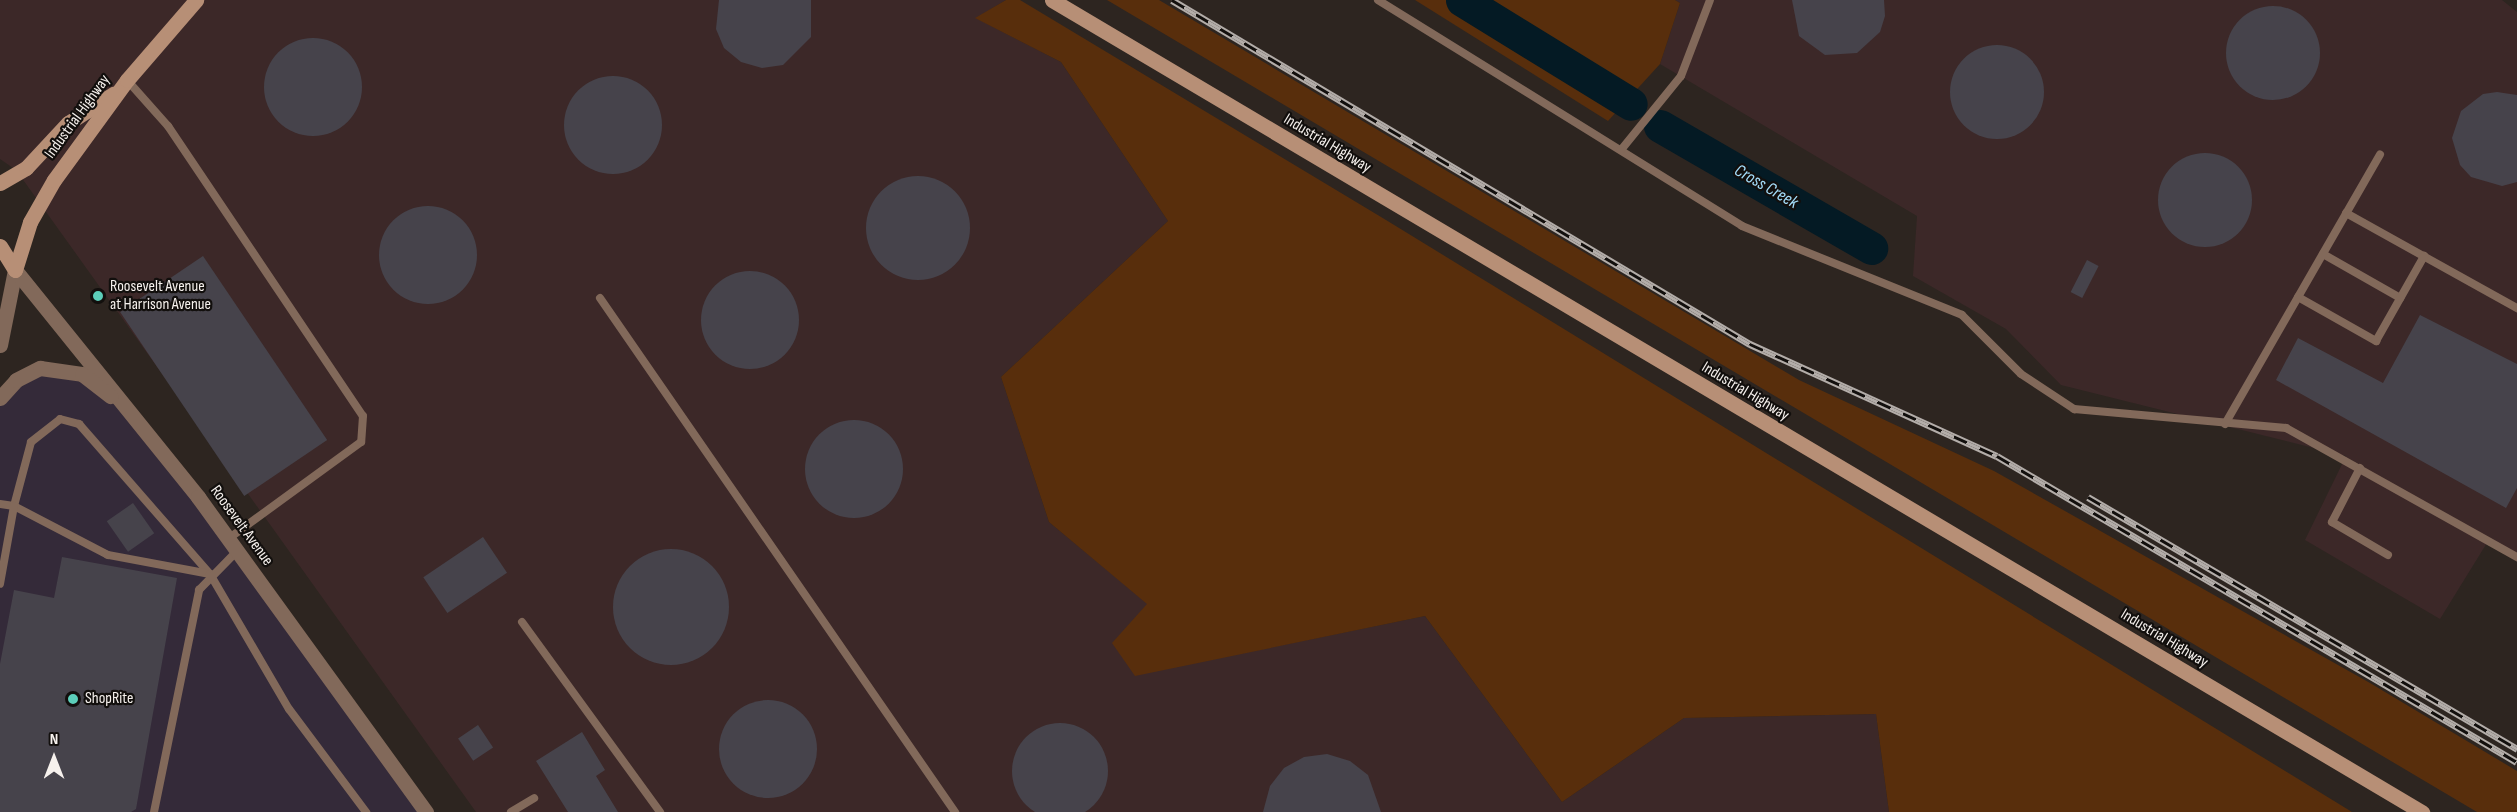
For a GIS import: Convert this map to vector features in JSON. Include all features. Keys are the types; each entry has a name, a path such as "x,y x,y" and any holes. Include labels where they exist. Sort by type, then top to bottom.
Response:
{"main road":[{"name":"Industrial Highway","path":"15,270 45,194 124,85 196,0"},
{"name":"Industrial Highway","path":"1052,0 2422,812"},
{"path":"0,183 26,168 68,123 124,85"},
{"name":"Roosevelt Avenue","path":"0,246 15,270"},
{"name":"Roosevelt Avenue","path":"0,262 15,270"}],"street":[{"path":"0,345 15,270"},
{"name":"Roosevelt Avenue","path":"15,270 131,411 233,545 426,812"},
{"path":"0,398 16,380 40,368 62,368 82,374 131,411"}],"lane":[{"path":"1378,0 1742,226 1962,315 2021,374 2074,410 2286,428 2517,557"},
{"path":"1621,150 1681,76 1710,0"},
{"path":"124,85 213,190 363,416 362,442 233,545 199,590 154,812"},
{"path":"2225,424 2380,154"},
{"path":"2346,213 2517,308"},
{"path":"2323,254 2400,298"},
{"path":"2298,297 2376,340 2424,256"},
{"path":"600,298 955,812"},
{"path":"0,584 14,506 31,442 60,419 79,424 210,574 289,709 366,812"},
{"path":"2360,468 2332,522 2388,555"},
{"path":"0,504 14,506 108,555 210,574"},
{"path":"522,622 660,812"},
{"path":"511,812 534,798"}],"shaded area":[{"path":"0,0 1006,0 976,18 1061,62 1168,221 1001,377 1049,522 1148,604 1135,675 1425,616 1562,802 1684,718 1876,714 1889,812 476,812 16,170 0,159"},
{"path":"1006,0 1020,0 1386,220 2352,812 1889,812 1876,714 1684,718 1562,802 1425,616 1135,676 1112,643 1147,604 1049,522 1001,377 1168,221 1061,62 975,18"},
{"path":"1107,0 1159,0 1799,380 1994,471 2370,683 2517,771 2517,812 2477,812"},
{"path":"1415,0 1675,0 1680,3 1660,64 1608,121"},
{"path":"1675,0 2502,0 2517,12 2517,554 2490,538 2440,619 2305,540 2346,456 2061,385 2006,329 1913,276 1917,216 1660,64 1680,3"},
{"path":"62,368 131,411 426,812 0,812 0,398 16,380"}],"building":[{"path":"719,0 811,0 811,37 783,65 762,68 741,62 724,48 716,29"},
{"path":"1792,0 1884,0 1885,16 1880,32 1857,53 1825,55 1799,36"},
{"path":"2273,6 2291,10 2306,20 2316,35 2320,53 2316,71 2306,86 2291,96 2273,100 2255,96 2240,86 2230,71 2226,53 2230,35 2240,20 2255,10"},
{"path":"313,38 332,41 348,52 359,68 362,87 359,106 348,122 332,133 313,136 294,133 278,122 267,106 264,87 267,68 278,52 294,41"},
{"path":"1997,45 2015,49 2030,59 2040,74 2044,92 2040,110 2030,125 2015,135 1997,139 1979,135 1964,125 1954,110 1950,92 1954,74 1964,59 1979,49"},
{"path":"613,76 632,80 648,90 658,106 662,125 658,144 648,160 632,170 613,174 594,170 578,160 568,144 564,125 568,106 578,90 594,80"},
{"path":"2497,92 2517,95 2517,182 2502,186 2471,177 2460,165 2452,138 2461,111 2483,94"},
{"path":"2205,153 2223,157 2238,167 2248,182 2252,200 2248,218 2238,233 2223,243 2205,247 2187,243 2172,233 2162,218 2158,200 2162,182 2172,167 2187,157"},
{"path":"918,176 938,180 947,185 961,199 966,208 970,228 966,248 961,257 947,271 938,276 918,280 898,276 889,271 875,257 870,248 866,228 870,208 875,199 889,185 898,180"},
{"path":"428,206 447,210 463,220 473,236 477,255 473,274 463,290 447,300 428,304 409,300 393,290 383,274 379,255 383,236 393,220 409,210"},
{"path":"203,256 327,440 244,496 120,312"},
{"path":"2087,260 2099,266 2082,298 2071,292"},
{"path":"750,271 769,275 785,285 795,301 799,320 795,339 785,355 769,365 750,369 731,365 715,355 705,339 701,320 705,301 715,285 731,275"},
{"path":"2420,315 2517,364 2517,488 2506,508 2276,380 2298,338 2383,383"},
{"path":"854,420 873,424 889,434 899,450 903,469 899,488 889,504 873,514 854,518 835,514 819,504 809,488 805,469 809,450 819,434 835,424"},
{"path":"133,503 154,533 128,552 107,521"},
{"path":"483,537 507,573 447,613 423,577"},
{"path":"671,549 693,553 712,566 725,585 729,607 725,629 712,648 693,661 671,665 649,661 630,648 617,629 613,607 617,585 630,566 649,553"},
{"path":"62,557 177,578 136,809 131,812 0,812 0,664 14,590 54,598"},
{"path":"768,700 787,704 803,714 813,730 817,749 813,768 803,784 787,794 768,798 749,794 733,784 723,768 719,749 723,730 733,714 749,704"},
{"path":"1060,723 1078,727 1094,737 1104,753 1108,771 1104,789 1094,805 1078,815 1060,819 1042,815 1026,805 1016,789 1012,771 1016,753 1026,737 1042,727"},
{"path":"478,725 493,747 473,761 458,738"},
{"path":"582,732 605,770 596,776 618,812 568,812 536,761"},
{"path":"1327,754 1350,761 1368,775 1381,812 1263,812 1270,786 1284,768 1304,757"}],"waterway":[{"name":"Cross Creek","path":"1462,0 1631,104"},
{"name":"Cross Creek","path":"1660,126 1871,248"}],"railway":[{"path":"1172,0 1750,344 1997,456 2517,762"},
{"path":"2088,497 2517,749"}],"place":[{"name":"Roosevelt Avenue at Harrison Avenue","path":"98,296"},
{"name":"ShopRite","path":"73,699"}]}
